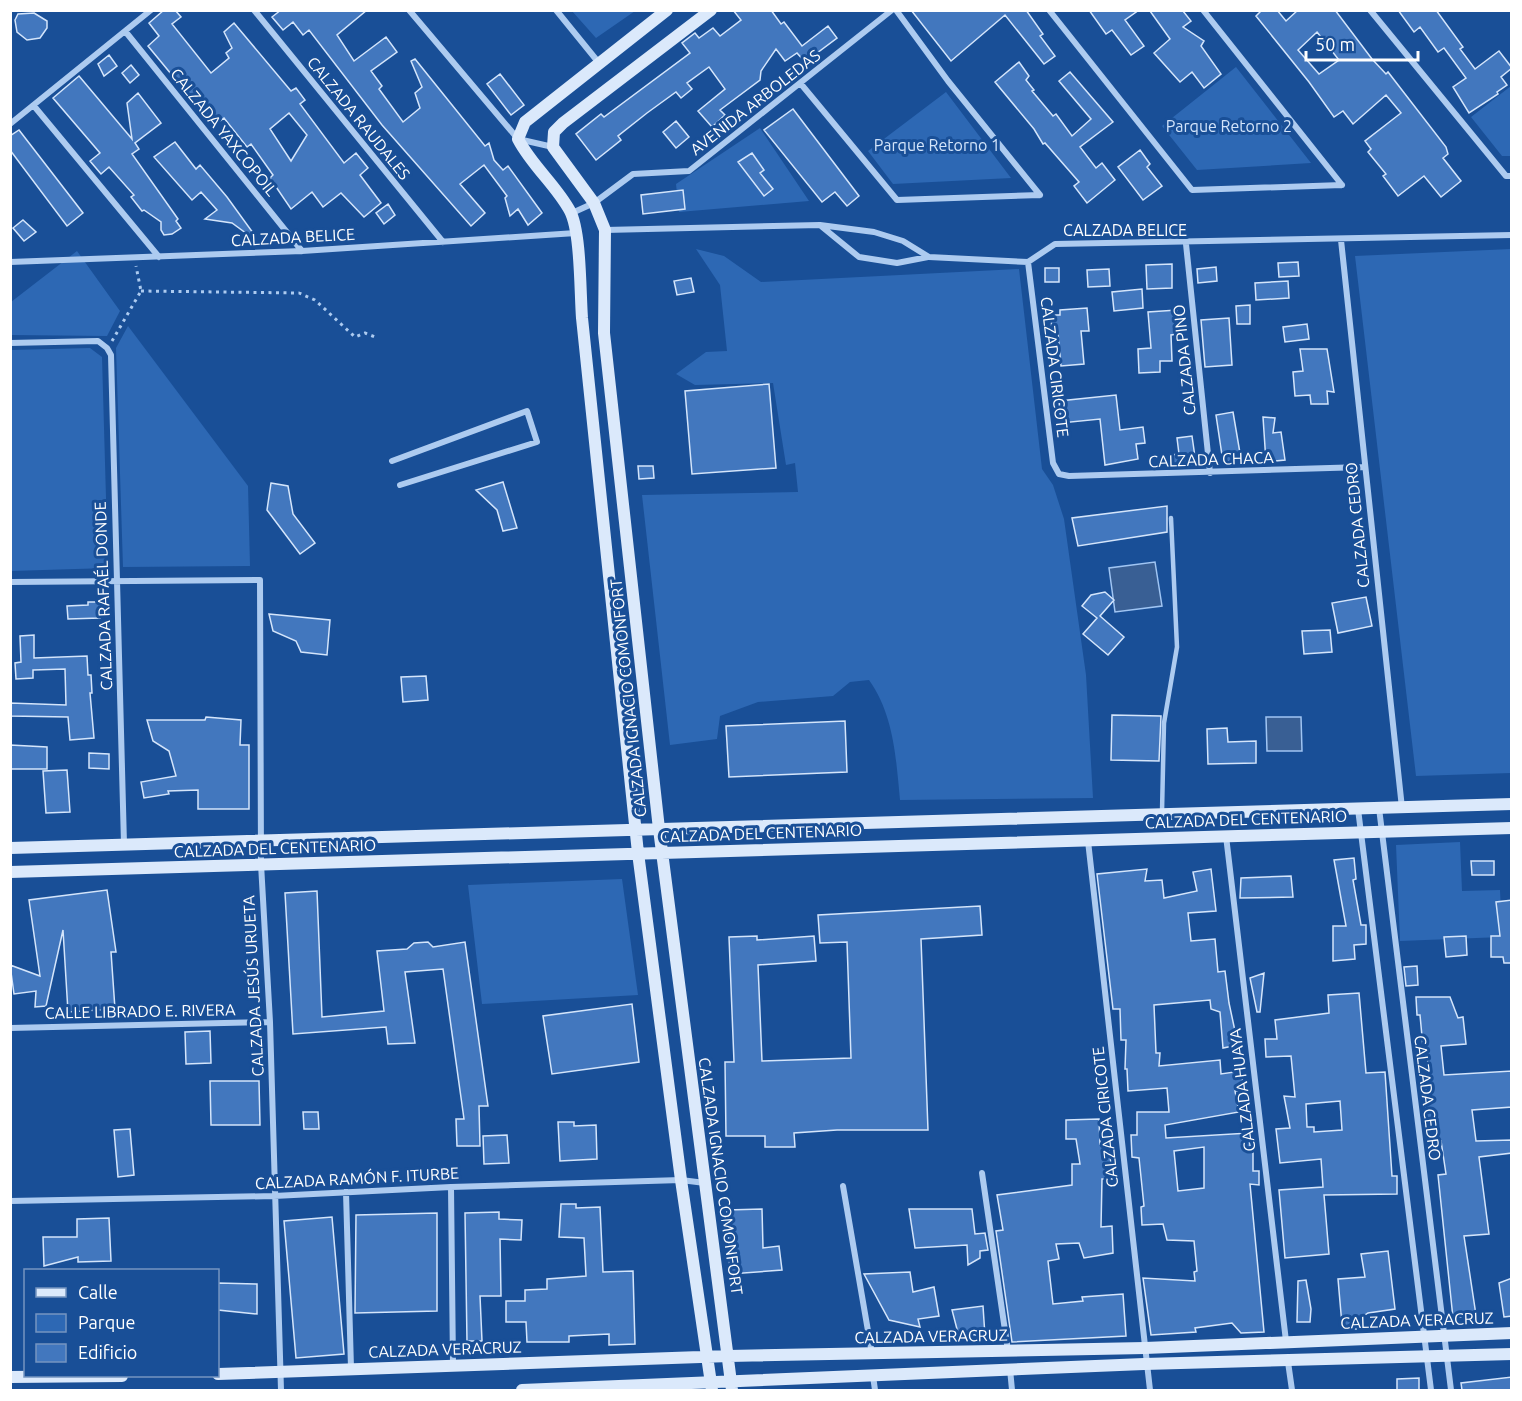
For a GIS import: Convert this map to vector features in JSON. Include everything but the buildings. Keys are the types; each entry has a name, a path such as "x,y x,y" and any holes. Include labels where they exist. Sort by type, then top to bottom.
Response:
{"main road":[{"path":"572,213 528,157 518,139 525,122 667,10"},
{"path":"553,147 554,132 563,123 710,11"},
{"name":"CALZADA IGNACIO COMONFORT","path":"553,147 594,203 605,231 604,333 659,829 732,1385"},
{"name":"CALZADA IGNACIO COMONFORT","path":"572,213 576,233 583,330 638,830 638,853 681,1180 709,1357 711,1386"},
{"name":"CALZADA DEL CENTENARIO","path":"10,848 1512,804"},
{"name":"CALZADA DEL CENTENARIO","path":"10,872 1512,828"},
{"name":"CALZADA VERACRUZ","path":"219,1374 729,1356 1144,1348 1512,1334"},
{"path":"522,1390 711,1386 1010,1369 1146,1364 1288,1362 1427,1355 1512,1354"}],"street":[{"path":"10,124 151,10"},
{"name":"CALZADA RAUDALES","path":"254,10 443,242"},
{"path":"409,10 518,139 553,147"},
{"path":"556,10 599,63"},
{"name":"AVENIDA ARBOLEDAS","path":"572,213 594,203 633,174 689,171 892,10"},
{"path":"801,84 897,200 1040,195 948,81 896,10"},
{"path":"1049,10 1192,190 1342,184 1203,10"},
{"path":"1370,10 1506,176 1512,176"},
{"name":"CALZADA YAXCOPOIL","path":"125,31 302,251"},
{"path":"34,106 159,257"},
{"path":"820,225 859,257 897,263 928,256 1028,261"},
{"path":"605,231 820,225 874,232 903,240 928,256"},
{"name":"CALZADA BELICE","path":"10,262 302,251 576,233"},
{"name":"CALZADA BELICE","path":"1028,261 1055,244 1186,244 1512,235"},
{"name":"CALZADA CEDRO","path":"1341,240 1402,808"},
{"name":"CALZADA PINO","path":"1186,244 1210,473"},
{"name":"CALZADA CIRICOTE","path":"1028,261 1053,463 1059,474"},
{"path":"10,343 98,341 107,348"},
{"name":"CALZADA RAFAÉL DONDE","path":"107,348 111,355 124,845"},
{"path":"392,461 527,411 537,442 400,485"},
{"name":"CALZADA CHACA","path":"1059,474 1069,476 1210,473 1364,467"},
{"path":"10,582 116,580"},
{"name":"CALZADA JESÚS URUETA","path":"116,580 260,580 263,841 261,864 270,1022 281,1390"},
{"name":"CALZADA CEDRO","path":"1379,808 1450,1390"},
{"name":"CALZADA CEDRO","path":"1358,809 1431,1390"},
{"name":"CALZADA HUAYA","path":"1226,836 1286,1341"},
{"name":"CALZADA CIRICOTE","path":"1088,840 1149,1390"},
{"name":"CALLE LIBRADO E. RIVERA","path":"10,1028 270,1022"},
{"path":"982,1173 1009,1352"},
{"name":"CALZADA RAMÓN F. ITURBE","path":"10,1201 274,1196 451,1187 681,1180 705,1182"},
{"path":"843,1186 872,1354"},
{"path":"451,1187 453,1365"},
{"name":"CALZADA VERACRUZ","path":"346,1192 351,1368"},
{"path":"1288,1362 1292,1390"},
{"path":"1010,1369 1012,1390"},
{"path":"873,1376 875,1390"}],"lane":[{"path":"1162,814 1164,723 1178,647 1171,518"}],"path":[{"path":"107,348 141,291 136,264"},
{"path":"141,291 299,293 315,300 355,337 365,333 375,337"}],"green space":[{"path":"572,11 635,11 596,38"},
{"name":"Parque Retorno 2","path":"1236,67 1311,163 1197,170 1162,126"},
{"path":"1511,86 1511,156 1502,156 1471,117"},
{"name":"Parque Retorno 1","path":"946,92 1011,178 893,184 868,151"},
{"path":"760,128 809,201 679,212 676,184"},
{"path":"696,249 724,256 761,282 1019,269 1042,469 1053,485 1064,519 1086,675 1093,798 900,800 889,722 869,680 850,682 833,696 758,702 720,716 717,739 670,745 642,495 798,492 795,463 786,465 773,383 695,385 676,374 706,352 727,351 720,285"},
{"path":"1511,249 1511,773 1416,776 1355,256"},
{"path":"77,251 120,311 107,336 11,335 11,302"},
{"path":"128,326 248,486 250,566 123,567 116,348"},
{"path":"90,348 102,357 108,568 11,571 11,350"},
{"path":"1460,842 1462,891 1500,890 1502,937 1400,941 1396,845"},
{"path":"622,879 638,995 482,1004 468,885"}],"shaded area":[{"path":"1155,562 1162,606 1115,612 1109,568"},
{"path":"1266,717 1301,717 1302,751 1267,751"}]}
